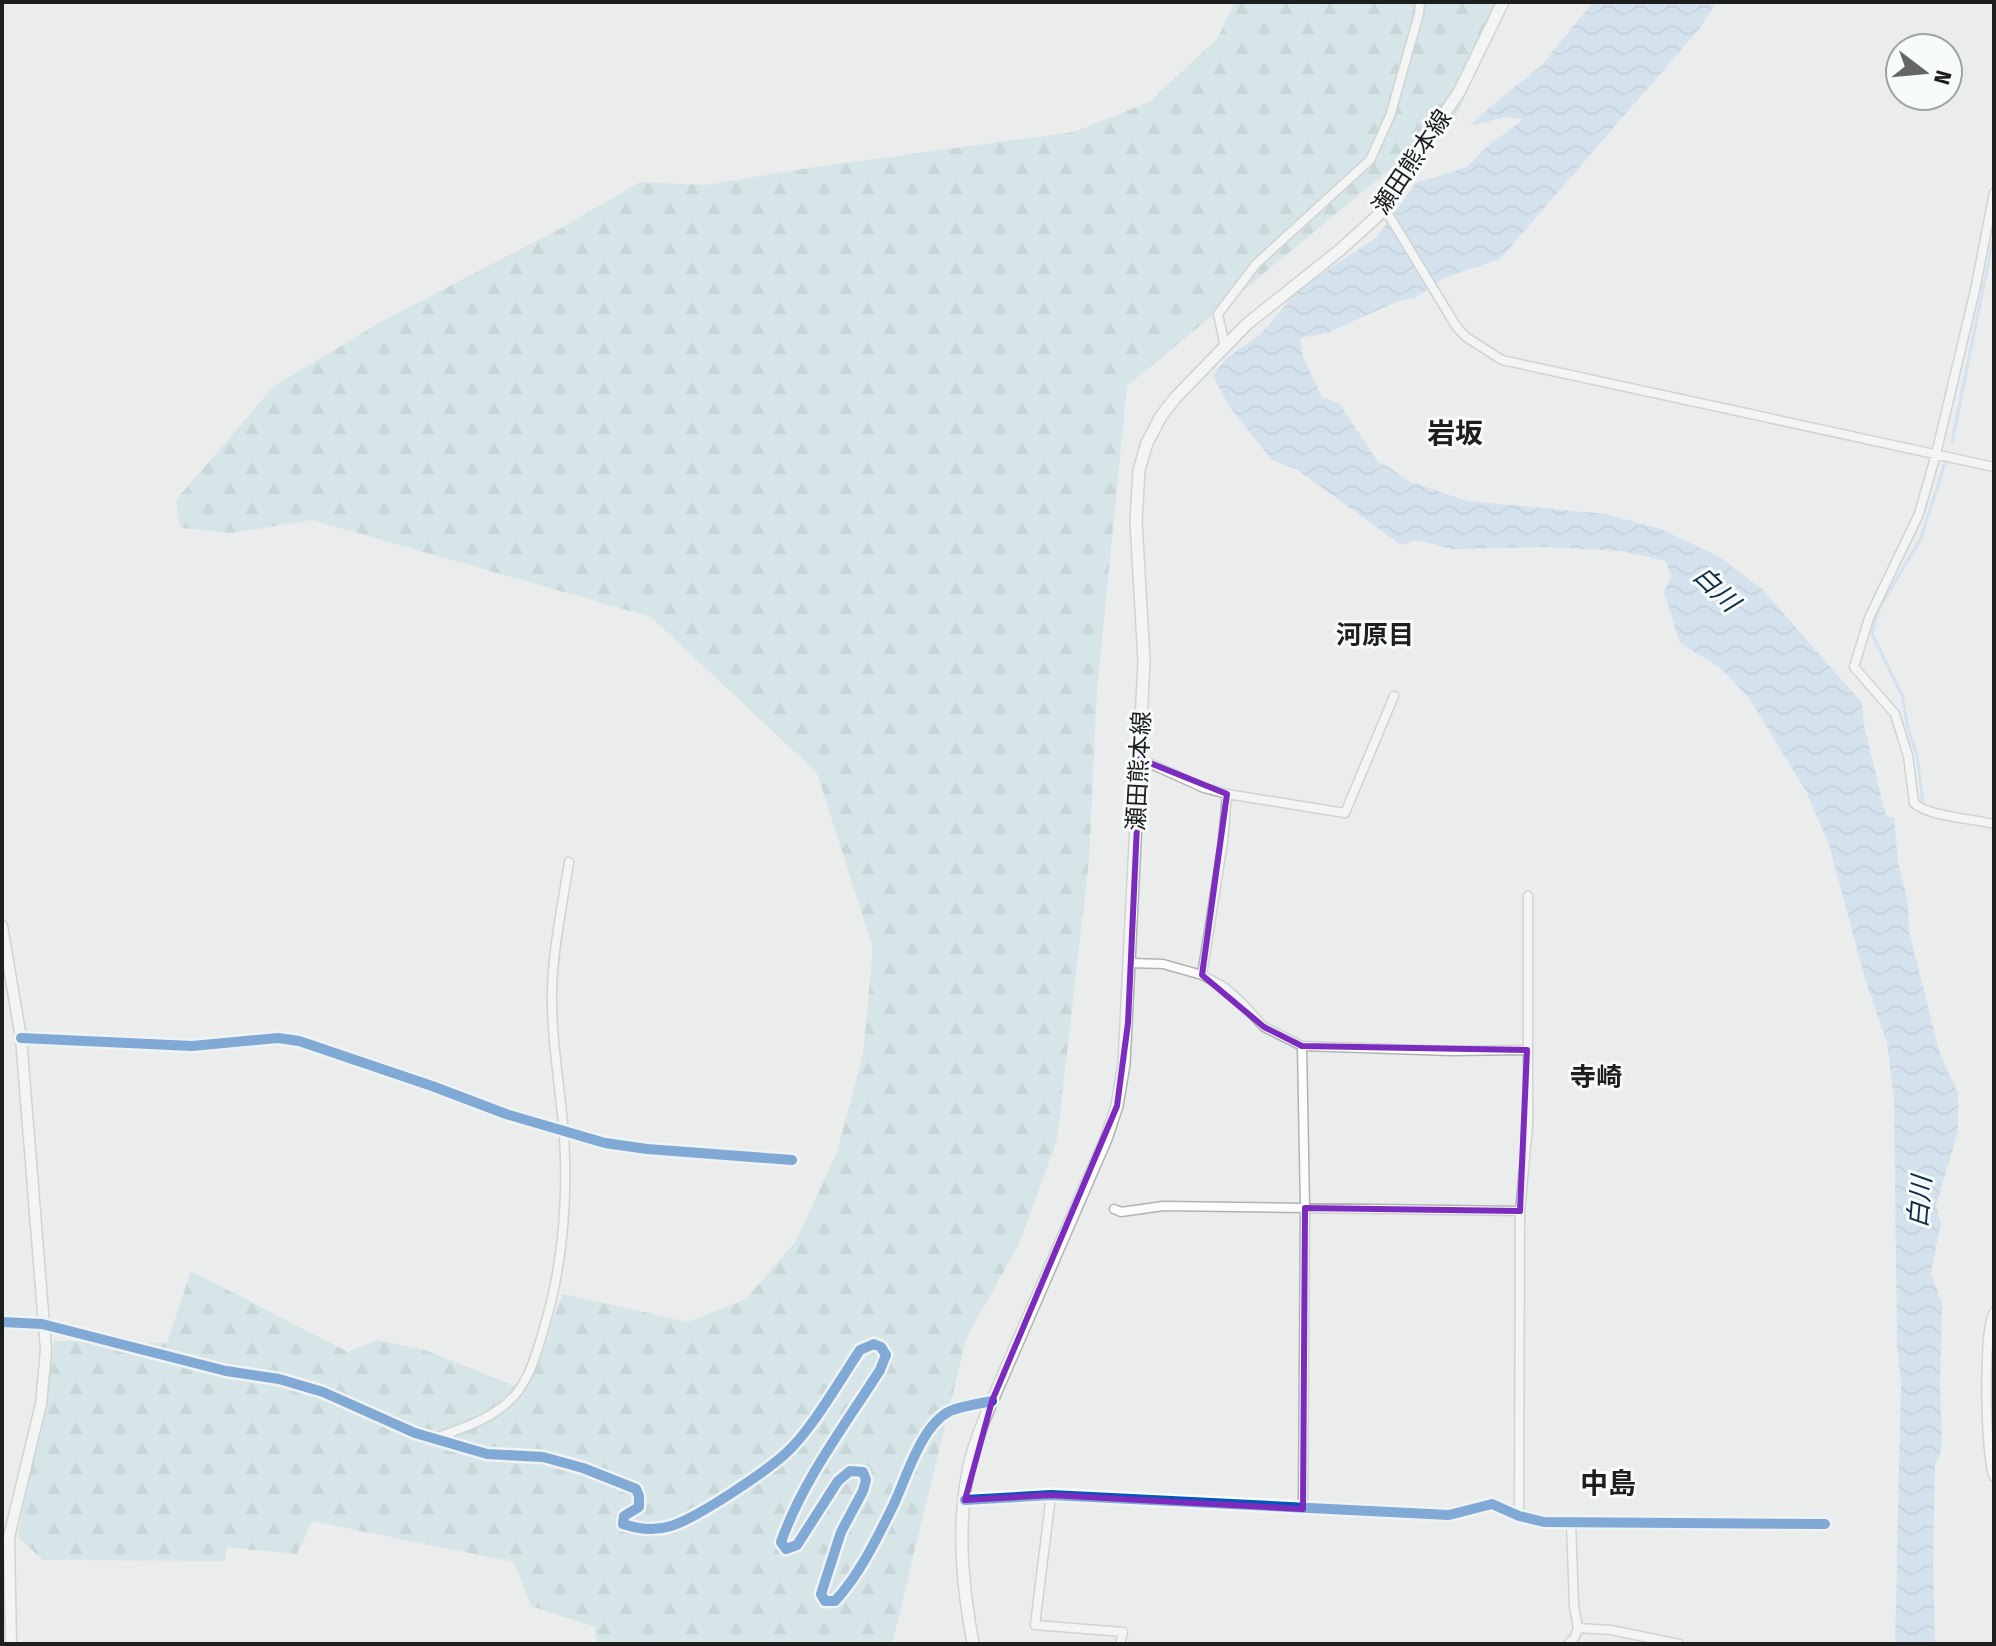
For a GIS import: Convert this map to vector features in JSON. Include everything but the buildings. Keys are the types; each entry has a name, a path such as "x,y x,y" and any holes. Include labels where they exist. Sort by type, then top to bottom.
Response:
{"main road":[{"name":"瀬田熊本線","path":"973,1644 961,1527 967,1477 992,1401 1090,1178 1117,1106 1128,1023 1144,661 1136,521 1139,470 1147,443 1161,416 1247,324 1387,212 1405,172 1459,92 1503,2"}],"street":[{"path":"1225,347 1218,314 1244,279 1256,264 1370,160 1390,116 1420,2"},
{"path":"1994,193 1975,290 1919,514 1869,618 1854,670 1895,714 1908,756 1914,803 1927,810 1994,824"},
{"path":"1387,212 1456,326 1466,337 1502,360 1994,467"},
{"path":"1140,759 1204,788 1345,813 1394,696"},
{"path":"1202,975 1227,794"},
{"path":"435,1438 473,1424 514,1396 526,1379 550,1308 562,1246 566,1176 552,988 569,862"},
{"path":"1519,1516 1520,1211 1528,1126 1528,896"},
{"path":"2,926 21,1038 46,1350 41,1404 9,1537 11,1644"},
{"path":"1130,963 1163,964 1202,975 1224,987 1264,1027 1302,1046 1527,1050"},
{"path":"21,1038 192,1046 278,1038 299,1041 564,1132 605,1143 792,1160"},
{"path":"1302,1046 1305,1208 1303,1509"},
{"path":"1114,1209 1121,1212 1163,1206 1520,1211"},
{"path":"1994,1312 1988,1329 1987,1423 1994,1477"},
{"path":"2,1322 42,1324 226,1371 279,1379 323,1392 415,1433 487,1454 543,1457 583,1468 636,1489 639,1507 624,1516 623,1524 638,1529 667,1527 681,1522 724,1497 785,1454 860,1350 874,1344 881,1347 886,1355 880,1370 798,1503 781,1542 786,1549 797,1545 838,1481 850,1471 863,1472 866,1480 863,1491 841,1532 826,1573 821,1594 825,1601 835,1601 851,1584 891,1510 918,1447 936,1423 949,1412 992,1401"},
{"path":"1051,1495 1035,1625 1123,1632 1120,1644"},
{"path":"965,1500 1051,1495 1449,1515 1492,1504 1519,1516 1544,1522 1825,1524"},
{"path":"1568,1644 1578,1628 1574,1606 1571,1523"},
{"path":"1578,1628 1623,1632 1679,1644"}],"highlighted area":[{"path":"1140,759 1227,794 1202,975 1264,1027 1302,1046 1527,1050 1520,1211 1305,1208 1303,1509 1051,1495 965,1500 992,1401 1117,1106 1128,1023"}],"green space":[{"path":"1235,2 1508,2 1457,114 1127,386 1097,691 1089,860 1057,1140 1019,1244 966,1339 892,1644 596,1644 595,1627 531,1606 514,1562 312,1521 297,1554 227,1547 225,1561 43,1560 18,1537 54,1341 167,1343 191,1271 348,1352 377,1340 425,1350 525,1390 563,1294 688,1322 746,1299 796,1241 837,1152 863,1054 873,948 817,773 651,617 312,520 232,533 180,528 176,500 274,386 379,323 561,228 640,182 706,185 1074,132 1149,102 1217,39"}],"water":[{"name":"白川","path":"1593,2 1717,2 1699,29 1500,259 1446,277 1415,298 1396,302 1327,333 1300,338 1303,356 1322,397 1339,403 1378,462 1406,480 1467,501 1606,514 1661,529 1718,556 1763,590 1862,703 1864,725 1886,817 1894,817 1898,862 1908,904 1909,931 1939,1051 1958,1093 1958,1131 1936,1206 1941,1223 1931,1273 1942,1304 1942,1448 1935,1466 1935,1644 1895,1644 1901,1383 1897,1345 1894,1099 1887,1043 1865,979 1829,845 1806,791 1748,697 1719,667 1680,643 1664,593 1671,576 1666,561 1621,551 1548,547 1451,549 1418,540 1401,545 1296,469 1272,460 1229,406 1213,376 1225,359 1260,335 1300,288 1376,238 1416,183 1467,167 1485,148 1524,119 1505,117 1470,126 1541,66"}],"waterway":[{"path":"1952,442 1994,235"},
{"path":"1923,803 1917,756 1902,695 1872,634 1878,611 1921,538 1945,463"}],"cycle path":[{"path":"21,1038 192,1046 278,1038 299,1041 506,1114 605,1143 792,1160"},
{"path":"2,1322 42,1324 226,1371 279,1379 323,1392 415,1433 487,1454 543,1457 583,1468 636,1489 639,1507 624,1516 623,1524 647,1529 671,1526 697,1514 775,1462 805,1432 860,1350 874,1344 881,1347 886,1355 880,1370 813,1475 781,1542 786,1549 797,1545 838,1481 850,1471 863,1472 866,1480 863,1491 841,1532 821,1594 825,1601 835,1601 860,1568 931,1428 950,1411 992,1401"},
{"path":"965,1500 1051,1495 1449,1515 1492,1504 1519,1516 1544,1522 1825,1524"}],"district":[{"name":"岩坂","path":"1455,433"},
{"name":"河原目","path":"1375,635"},
{"name":"寺崎","path":"1596,1077"},
{"name":"中島","path":"1608,1483"}]}
